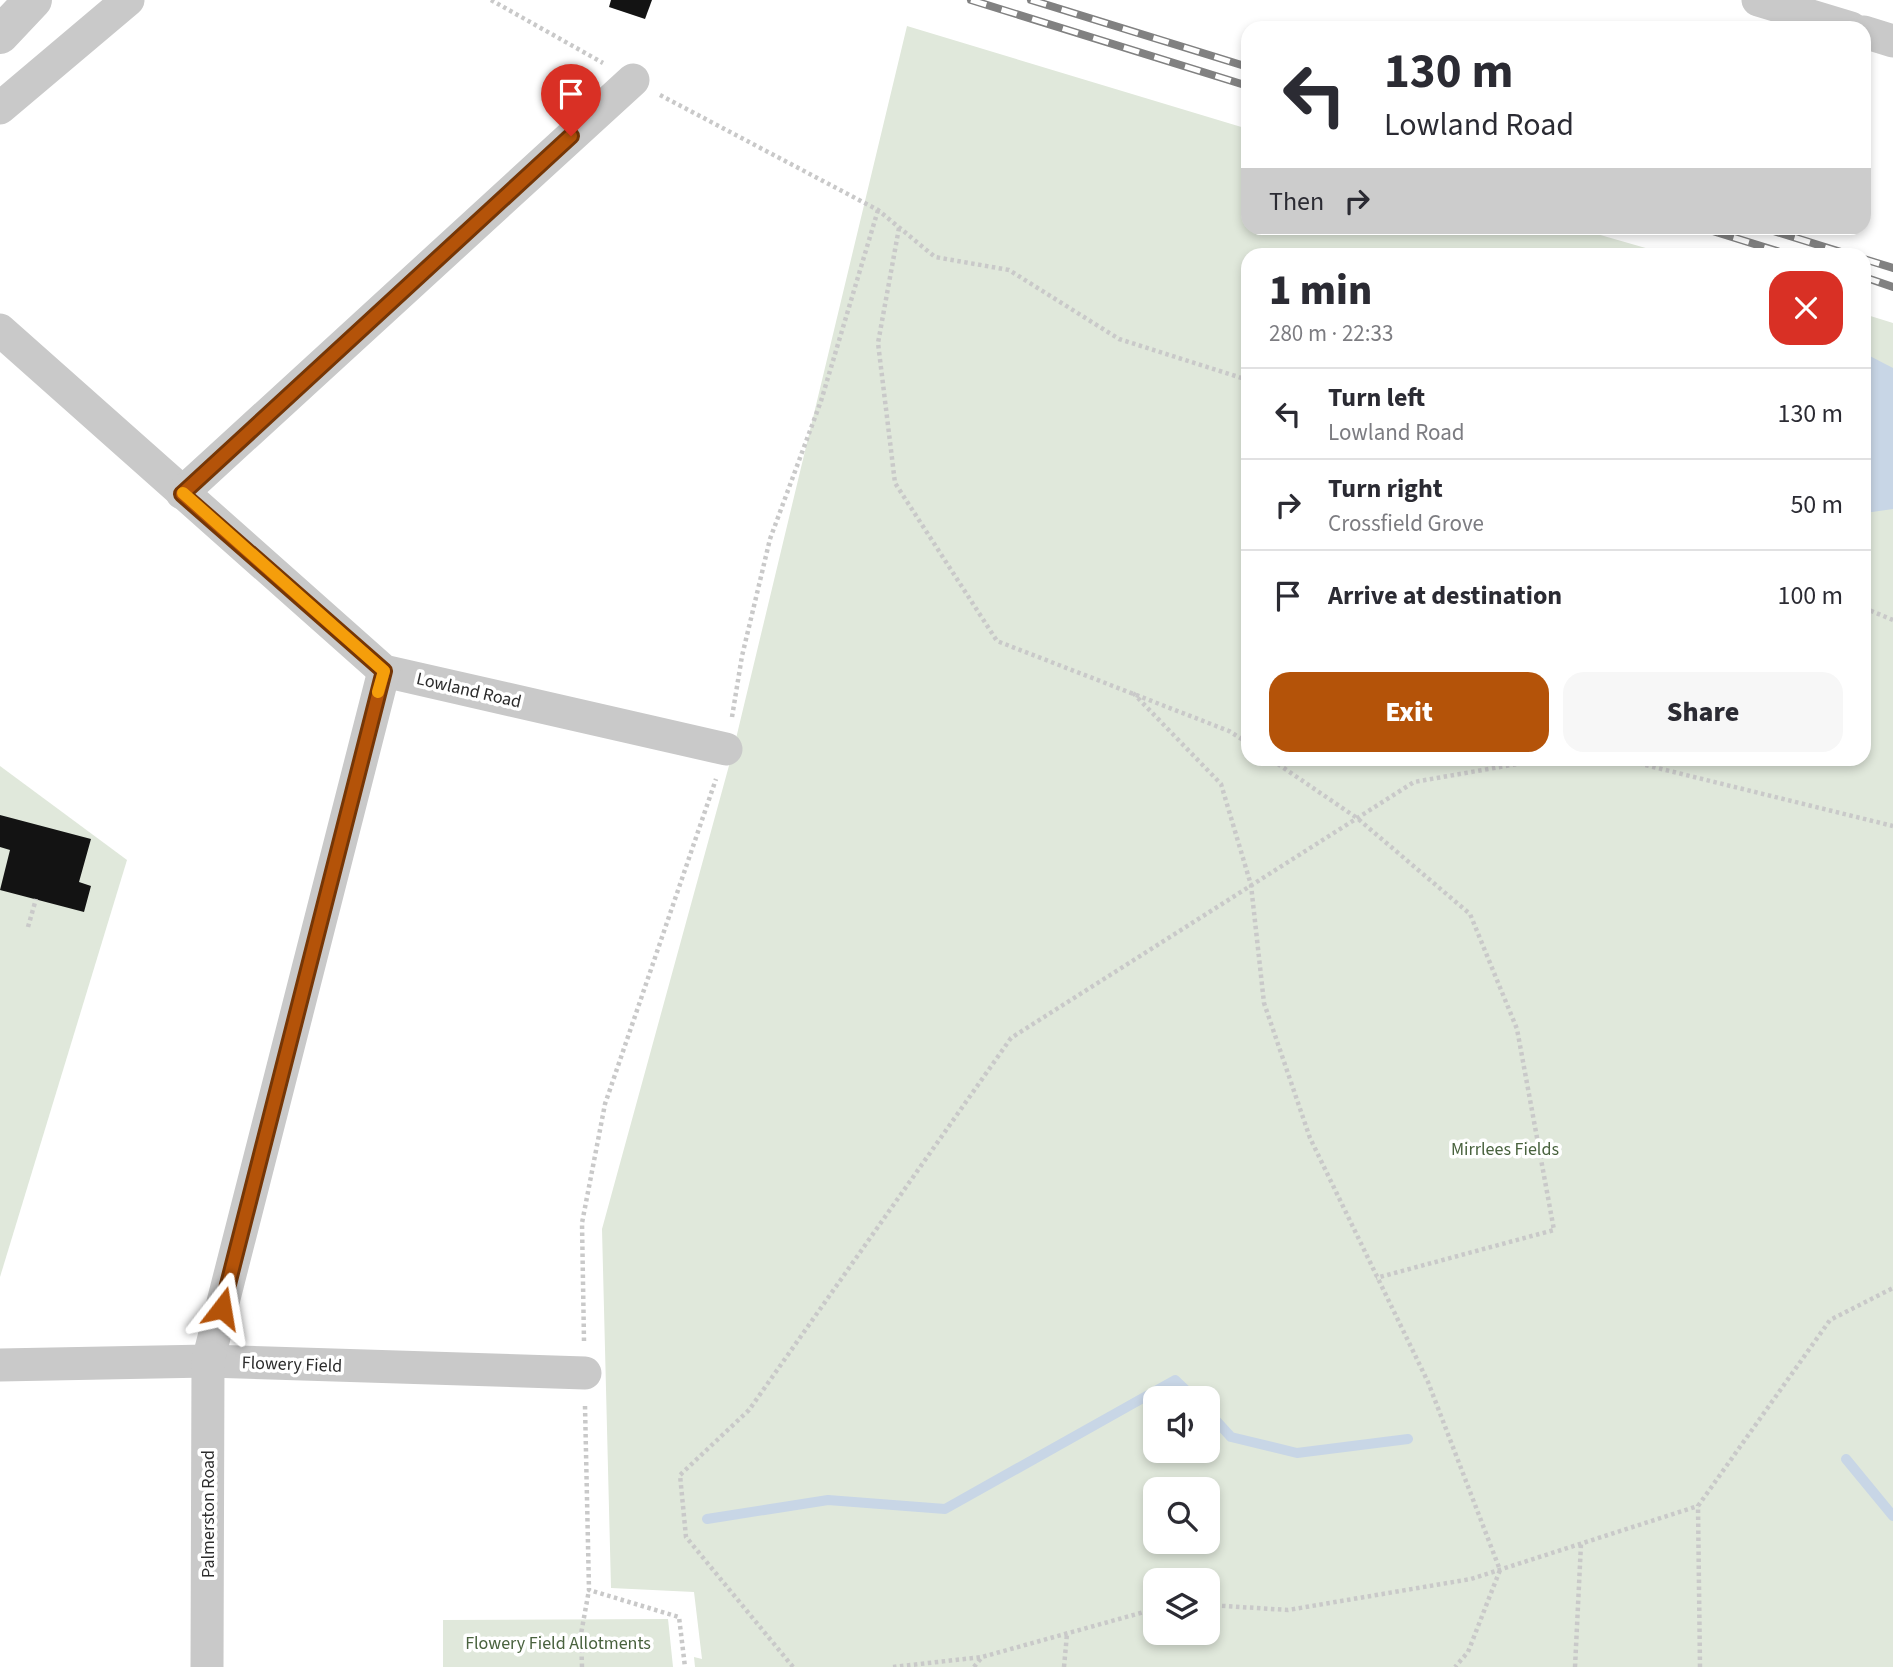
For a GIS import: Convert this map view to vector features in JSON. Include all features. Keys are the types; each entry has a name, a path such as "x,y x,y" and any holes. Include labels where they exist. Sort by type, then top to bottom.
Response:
{"street":[{"path":"0,35 33,0"},
{"path":"0,108 128,0"},
{"path":"1758,0 1828,21"},
{"path":"1871,34 1893,41"},
{"path":"182,494 633,80"},
{"name":"Lowland Road","path":"0,330 384,671 726,749"},
{"name":"Palmerston Road","path":"207,1667 208,1361 384,671"},
{"name":"Flowery Field","path":"0,1365 208,1361 585,1373"}],"path":[{"path":"491,0 633,80 878,210 935,257 1009,270 1119,339 1241,378"},
{"path":"582,1667 581,1634 589,1590 582,1223 605,1104 726,749 742,656 770,539 821,401 878,210"},
{"path":"899,228 878,343 895,483 997,641 1229,730 1241,738"},
{"path":"1871,611 1893,620"},
{"path":"1133,693 1221,784 1251,885 1264,1003 1310,1138 1428,1382 1500,1570 1468,1652 1455,1667"},
{"path":"1281,766 1357,818 1469,914 1517,1029 1554,1230 1376,1278"},
{"path":"793,1667 686,1537 680,1475 749,1410 1011,1038 1414,782 1506,766"},
{"path":"1649,766 1893,826"},
{"path":"28,927 36,899"},
{"path":"1700,1667 1698,1506 1830,1320 1893,1288"},
{"path":"1220,1606 1288,1610 1471,1580 1698,1506"},
{"path":"1576,1667 1581,1544"},
{"path":"589,1590 679,1617 685,1667"},
{"path":"893,1667 982,1657 1143,1612"},
{"path":"1064,1667 1067,1634"},
{"path":"974,1667 982,1657"}],"green space":[{"name":"Mirrlees Fields","path":"907,26 1241,127 1241,235 1600,235 1646,248 1241,248 1241,766 1871,766 1871,316 1893,323 1893,1667 695,1667 694,1657 702,1659 694,1592 611,1588 602,1229 733,751"},
{"path":"0,766 127,860 0,1277"},
{"name":"Flowery Field Allotments","path":"668,1619 673,1667 443,1667 443,1620"}],"water":[{"path":"1871,357 1893,368 1893,509 1871,512"}],"building":[{"path":"611,0 652,0 645,19 609,7"},
{"path":"0,815 91,839 79,882 91,886 84,912 0,890 10,850 0,847"}],"waterway":[{"path":"1164,1386 1175,1380 1181,1386"},
{"path":"707,1519 828,1500 945,1509 1143,1398"},
{"path":"1220,1425 1231,1437 1297,1453 1408,1439"},
{"path":"1846,1459 1893,1516"}],"railway":[{"path":"971,0 1241,84"},
{"path":"1031,0 1241,65"},
{"path":"1726,235 1767,248"},
{"path":"1786,235 1828,248"},
{"path":"1871,261 1893,268"},
{"path":"1871,279 1893,287"}],"slow traffic":[{"path":"183,493 384,671 378,692"}],"route":[{"path":"222,1308 384,671 182,494 571,136"}]}
